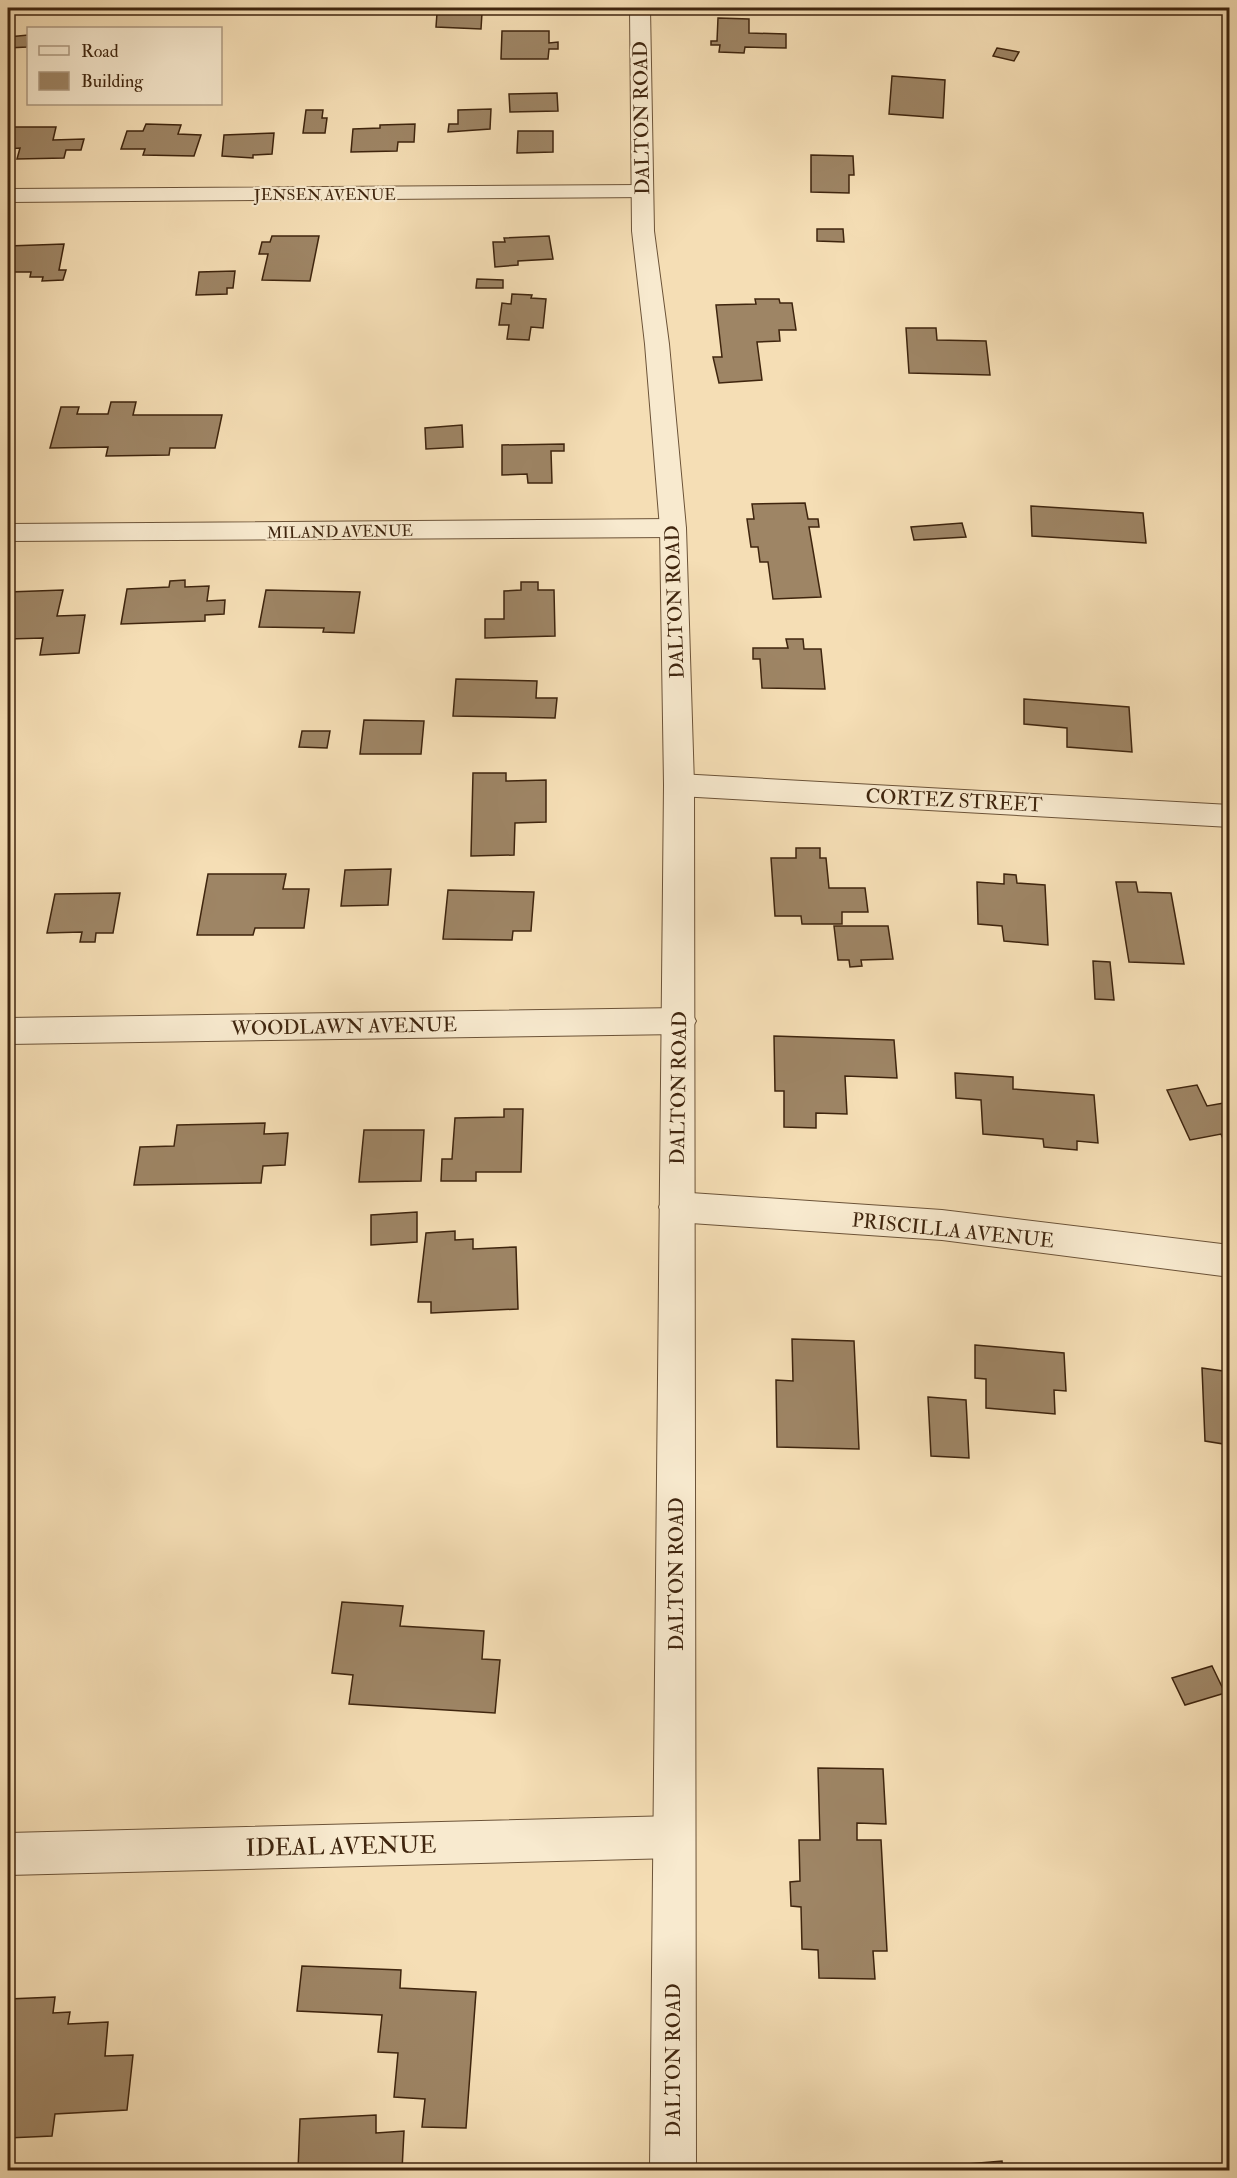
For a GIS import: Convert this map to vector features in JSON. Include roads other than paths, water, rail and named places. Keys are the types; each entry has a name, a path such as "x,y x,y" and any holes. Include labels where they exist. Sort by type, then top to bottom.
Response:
{"street":[{"name":"DALTON ROAD","path":"640,8 643,231 657,344 673,528 679,785 680,1021 676,1207 677,1526 673,2170"},
{"name":"JENSEN AVENUE","path":"8,196 642,192"},
{"name":"MILAND AVENUE","path":"8,534 673,528"},
{"name":"CORTEZ STREET","path":"679,785 1230,816"},
{"name":"WOODLAWN AVENUE","path":"8,1031 680,1021"},
{"name":"PRISCILLA AVENUE","path":"676,1207 942,1225 1230,1261"},
{"name":"IDEAL AVENUE","path":"8,1854 674,1837"}]}
